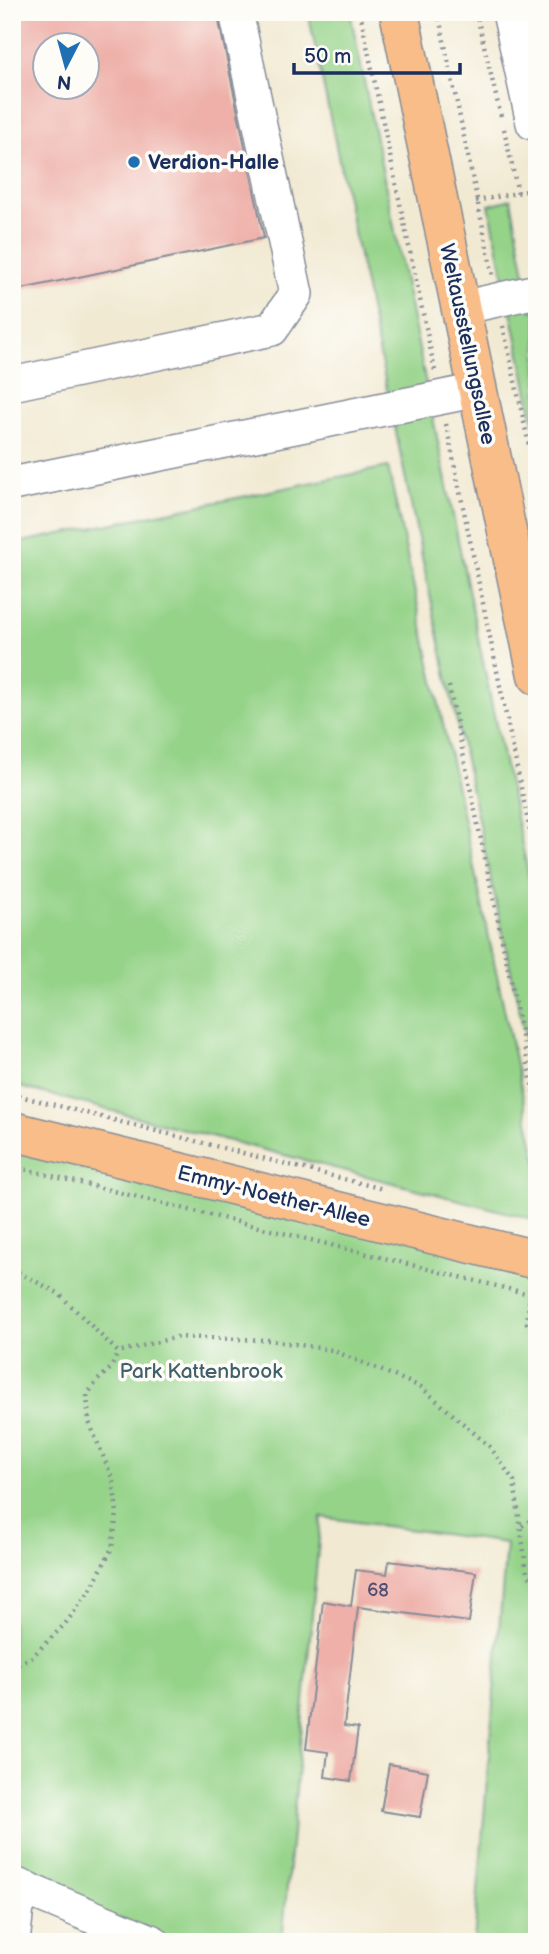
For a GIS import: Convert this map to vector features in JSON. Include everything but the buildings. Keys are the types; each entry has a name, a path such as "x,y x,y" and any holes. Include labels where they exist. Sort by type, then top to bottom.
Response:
{"main road":[{"name":"Weltausstellungsallee","path":"399,12 537,675"},
{"name":"Emmy-Noether-Allee","path":"12,1132 533,1277"}],"street":[{"path":"12,384 272,329 296,294 236,12"},
{"path":"509,12 533,123 537,124"},
{"path":"461,308 537,291"},
{"path":"12,484 478,390"},
{"path":"13,1942 20,1886 153,1942"}],"path":[{"path":"360,12 537,865"},
{"path":"439,12 537,482"},
{"path":"476,12 518,193"},
{"path":"449,686 537,1108"},
{"path":"12,1094 388,1190"},
{"path":"12,1166 533,1277"},
{"path":"12,1269 58,1293 118,1352"},
{"path":"533,1277 537,1296"},
{"path":"533,1277 527,1323 537,1338"},
{"path":"118,1352 177,1337 269,1340 332,1350 421,1387 491,1447 514,1481 527,1573 537,1586"},
{"path":"12,1667 32,1657 65,1624 91,1589 112,1548 117,1513 113,1480 89,1422 87,1395 111,1368 118,1352"},
{"path":"522,1526 537,1516"}],"green space":[{"path":"308,12 350,12 537,914 537,1091 449,686"},
{"path":"511,199 532,311 537,311 537,436 489,205"},
{"path":"388,467 537,1162 537,1220 12,1085 12,544"},
{"name":"Park Kattenbrook","path":"12,1131 537,1261 537,1942 474,1942 506,1543 321,1517 282,1942 173,1942 12,1876"}],"place":[{"name":"Verdion-Halle","path":"134,162"}]}
